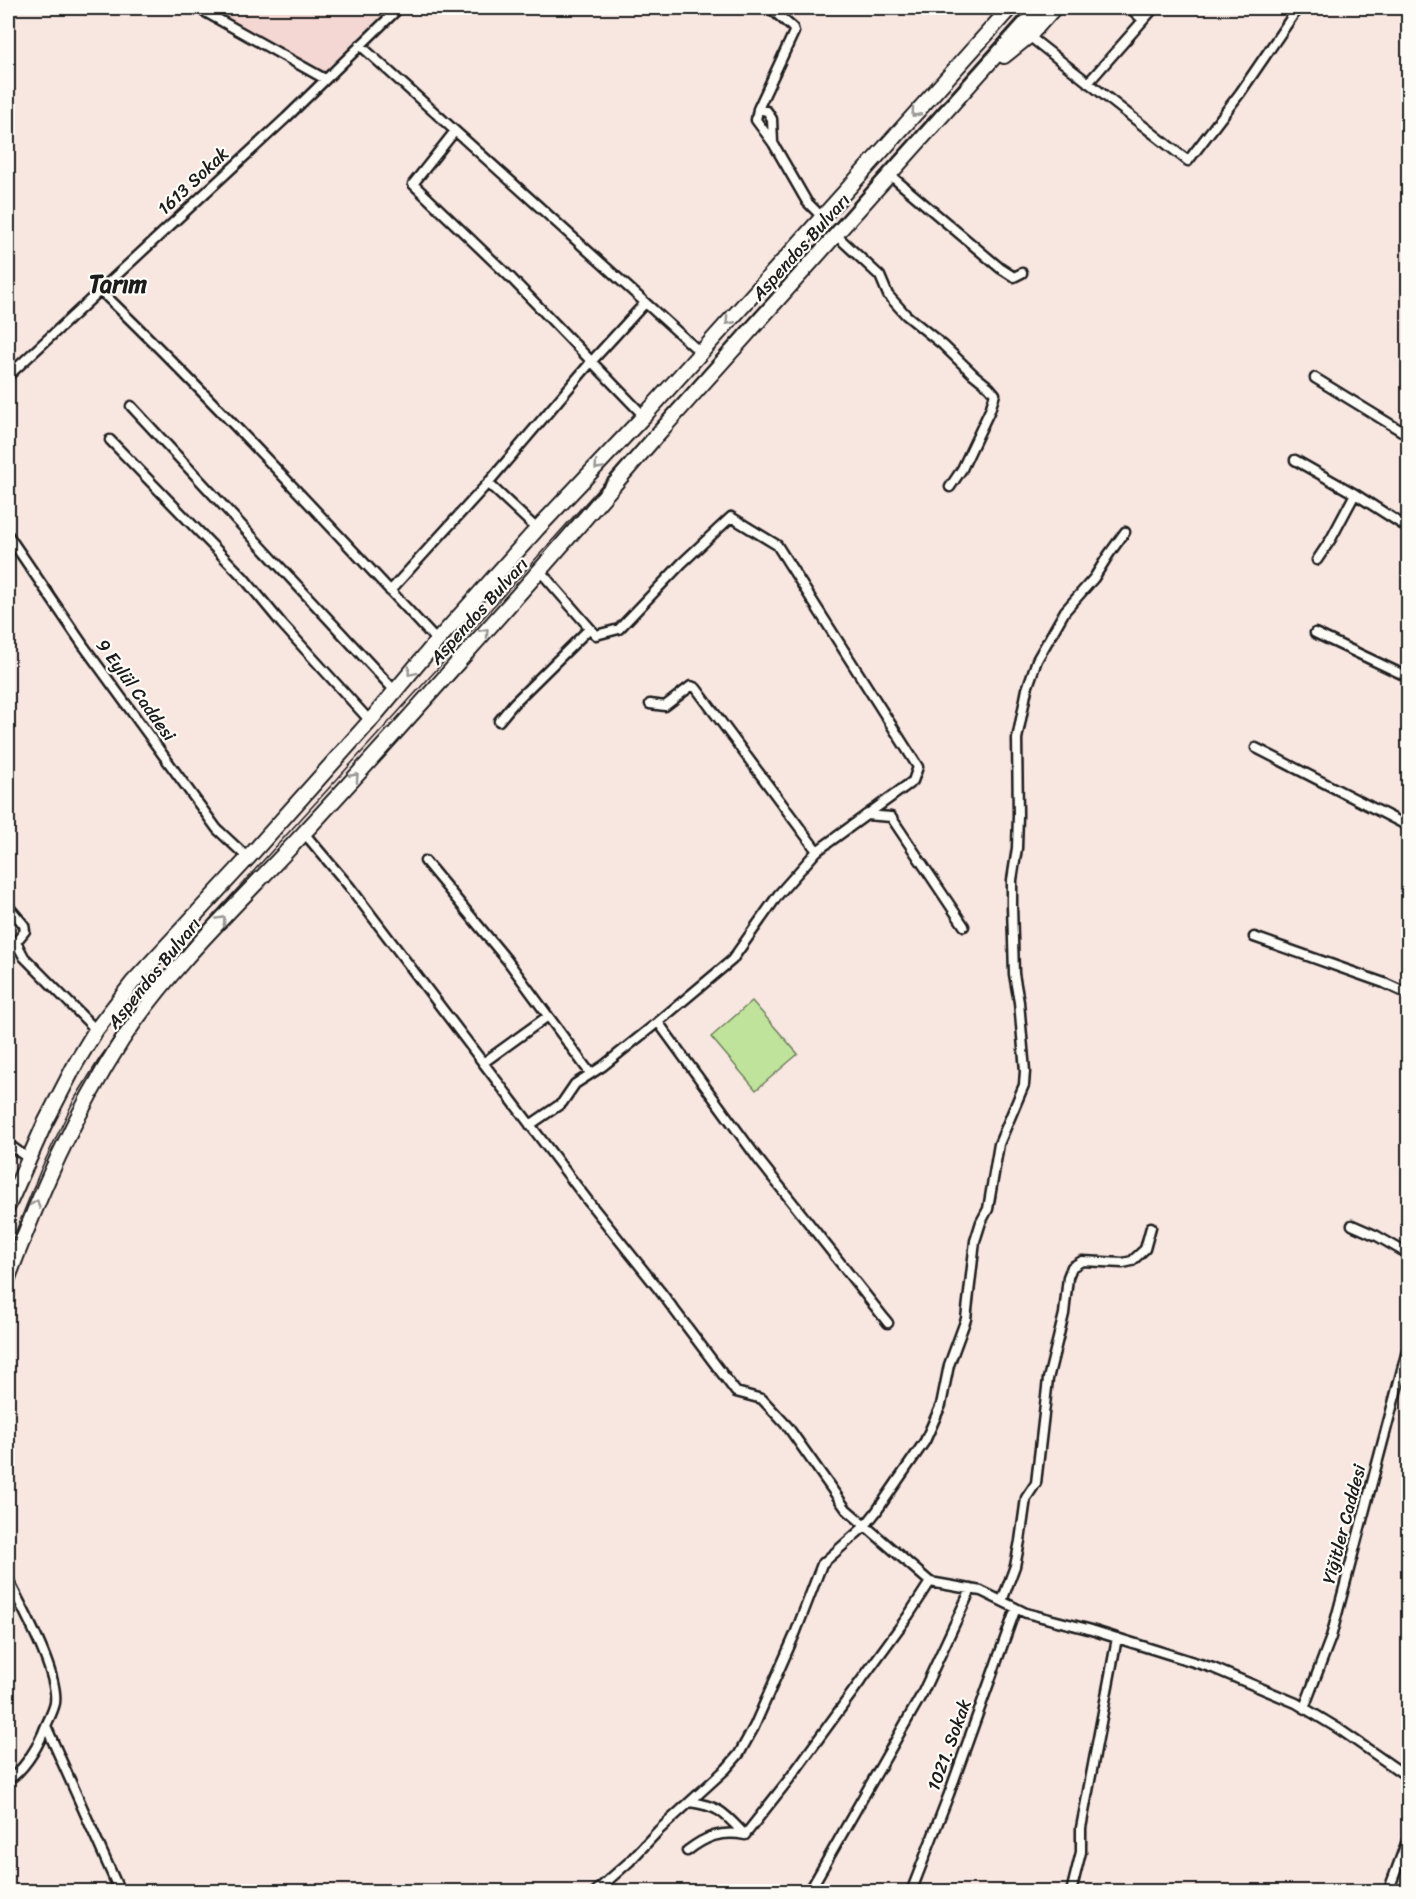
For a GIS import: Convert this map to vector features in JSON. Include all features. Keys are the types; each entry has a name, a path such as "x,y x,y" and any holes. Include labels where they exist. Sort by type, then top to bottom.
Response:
{"main road":[{"path":"954,69 997,8"},
{"name":"Aspendos Bulvarı","path":"9,1200 49,1115 96,1030 133,982 248,858 537,529 644,416 1010,8"},
{"name":"Aspendos Bulvarı","path":"8,1278 40,1194 65,1138 124,1037 159,990 540,571 1038,8"},
{"path":"972,82 1029,36 1054,8"}],"street":[{"path":"198,8 325,79"},
{"name":"1613 Sokak","path":"8,376 101,291 399,8"},
{"path":"770,8 793,28 794,32 758,109 756,120 773,143 807,202 822,217"},
{"path":"1130,8 1143,20"},
{"path":"1088,83 1154,8"},
{"path":"1029,36 1188,161 1240,93 1298,8"},
{"path":"360,45 701,353"},
{"path":"758,109 767,111 772,118 773,143"},
{"path":"455,131 413,184 512,279 644,416"},
{"path":"890,175 1000,268 1014,277 1023,273"},
{"path":"836,235 880,276 888,295 906,315 943,345 995,394 990,410 962,469 950,487"},
{"path":"101,291 312,506 437,641"},
{"path":"390,591 645,303"},
{"path":"1315,378 1408,435"},
{"path":"131,406 395,691"},
{"path":"110,440 243,577 282,624 370,721"},
{"path":"1295,460 1355,494 1408,528"},
{"path":"488,483 537,529"},
{"path":"1317,560 1355,494"},
{"path":"530,1125 562,1103 575,1083 603,1066 732,960 778,895 818,851 913,781 918,767 777,544 731,516 682,563 619,630 596,635 540,571"},
{"path":"595,1892 726,1770 739,1754 754,1727 795,1634 822,1564 866,1526 925,1441 941,1405 949,1365 966,1319 975,1241 988,1209 999,1144 1024,1085 1020,1012 1014,974 1012,888 1017,848 1017,739 1030,675 1065,612 1094,578 1125,532"},
{"name":"9 Eylül Caddesi","path":"8,534 83,645 217,830 248,858"},
{"path":"499,721 590,627"},
{"path":"1315,633 1408,677"},
{"path":"650,704 664,706 691,686 696,688 818,851"},
{"path":"1256,748 1408,826"},
{"path":"866,815 891,817 964,926"},
{"path":"304,833 349,886 736,1392 762,1399 789,1427 846,1509 930,1582 981,1591 1026,1613 1213,1668 1304,1708 1408,1777"},
{"path":"425,861 507,960 590,1073"},
{"path":"8,906 24,925 25,930 16,942 24,957 96,1030"},
{"path":"1254,937 1384,983 1408,994"},
{"path":"483,1063 548,1017"},
{"path":"658,1022 758,1159 888,1323"},
{"path":"8,1144 29,1159"},
{"path":"1352,1225 1408,1254"},
{"path":"1002,1601 1015,1566 1026,1498 1036,1483 1048,1379 1064,1314 1068,1277 1072,1267 1082,1261 1123,1263 1132,1261 1145,1249 1151,1227"},
{"name":"Yiğitler Caddesi","path":"1304,1708 1330,1637 1408,1347"},
{"path":"8,1579 40,1646 54,1689 55,1704 38,1745 22,1767 8,1780"},
{"path":"745,1835 790,1778 908,1616 930,1582"},
{"path":"809,1892 922,1694 972,1589"},
{"name":"1021. Sokak","path":"911,1892 1016,1608"},
{"path":"1071,1892 1081,1852 1081,1828 1117,1638"},
{"path":"46,1726 120,1892"},
{"path":"690,1802 711,1805 724,1813 745,1835"},
{"path":"687,1851 716,1834 745,1835"},
{"path":"1388,1892 1408,1838"}],"shaded area":[{"path":"216,8 390,8 322,73 213,13"}],"green space":[{"path":"752,1001 798,1054 756,1090 711,1037"}],"tram line":[{"path":"8,1251 41,1169 74,1100 100,1058 150,989 202,928 1029,8"}],"district":[{"name":"Tarım","path":"118,284"}]}
